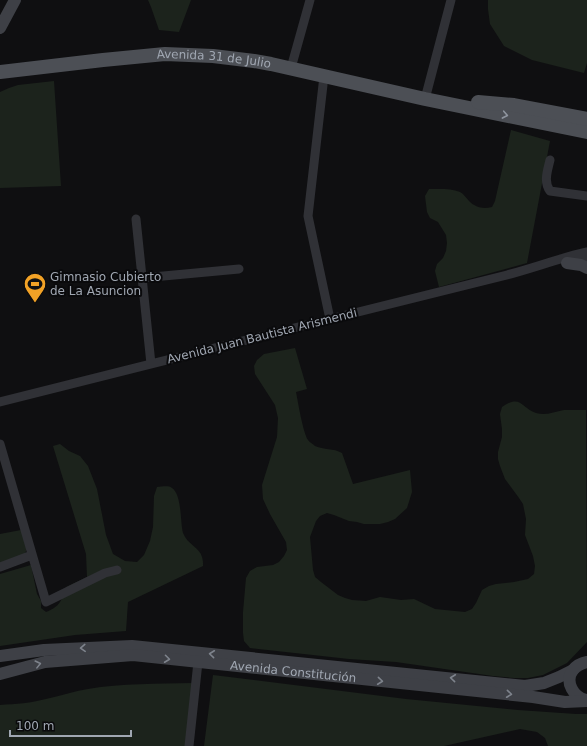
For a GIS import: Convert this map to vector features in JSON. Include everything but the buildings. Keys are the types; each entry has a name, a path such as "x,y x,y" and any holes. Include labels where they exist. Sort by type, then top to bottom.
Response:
{"main road":[{"name":"Avenida 31 de Julio","path":"0,72 165,54 200,55 254,61 291,68 426,99 587,120"}],"street":[{"path":"0,28 15,0"},
{"path":"291,68 310,0"},
{"path":"426,99 451,0"},
{"path":"324,76 308,216 330,319"},
{"path":"550,160 546,183 550,191 587,196"},
{"path":"136,219 151,364"},
{"name":"Avenida Juan Bautista Arismendi","path":"524,271 565,257 587,252"},
{"name":"Avenida Juan Bautista Arismendi","path":"0,402 524,271 587,259"},
{"path":"567,263 581,264 587,268"},
{"path":"142,278 239,270"},
{"path":"0,444 46,602 105,573 117,570"},
{"path":"0,567 32,555"},
{"name":"Avenida Constitución","path":"0,656 44,650 132,646 525,686 544,683 558,678 582,662"},
{"name":"Avenida Constitución","path":"0,674 45,662 133,655 533,697 565,702 587,700"},
{"path":"189,746 198,662"},
{"name":"Avenida Constitución","path":"582,662 570,677 570,685 578,697 587,700"}],"shaded area":[{"path":"148,0 191,0 179,32 159,30"},
{"path":"488,0 587,0 587,63 584,73 532,60 504,46 490,24"},
{"path":"54,81 61,186 0,188 0,92 18,85"},
{"path":"511,130 550,141 527,263 439,287 435,271 437,264 443,258 446,251 446,235 438,222 430,218 427,212 425,196 429,189 453,190 461,193 477,207 492,207 495,201"},
{"path":"295,348 307,389 296,392 306,436 309,441 315,446 342,453 353,484 410,470 412,492 407,508 395,519 380,524 364,524 349,521 327,513 320,516 316,521 310,537 315,577 338,595 352,600 366,601 380,597 401,600 414,599 435,609 465,612 472,609 482,590 489,586 528,579 534,574 535,566 525,535 526,519 523,504 505,479 498,459 498,452 502,437 500,414 502,407 508,403 517,402 539,414 564,410 586,410 587,642 567,663 543,675 528,678 514,678 396,662 349,659 250,648 244,641 243,633 246,578 250,571 257,567 273,565 279,562 287,550 286,542 263,499 262,485 277,437 278,418 275,405 255,374 254,366 257,360 264,354"},
{"path":"60,444 69,451 80,456 88,466 97,489 106,535 113,554 125,561 137,562 144,555 150,541 153,527 154,496 157,487 165,486 172,488 178,496 183,533 187,540 201,554 203,566 128,602 126,631 75,635 0,646 0,574 31,565 37,594 41,601 41,608 46,612 58,605 66,587 87,577 86,554 53,446"},
{"path":"21,530 28,545 25,554 0,565 0,534"},
{"path":"213,675 406,699 518,710 587,714 587,746 548,746 545,738 537,732 520,729 444,746 204,746"},
{"path":"193,683 185,746 0,746 0,705 35,701 101,687 140,684"}],"place":[{"name":"Gimnasio Cubierto de La Asuncion","path":"35,304"}]}
